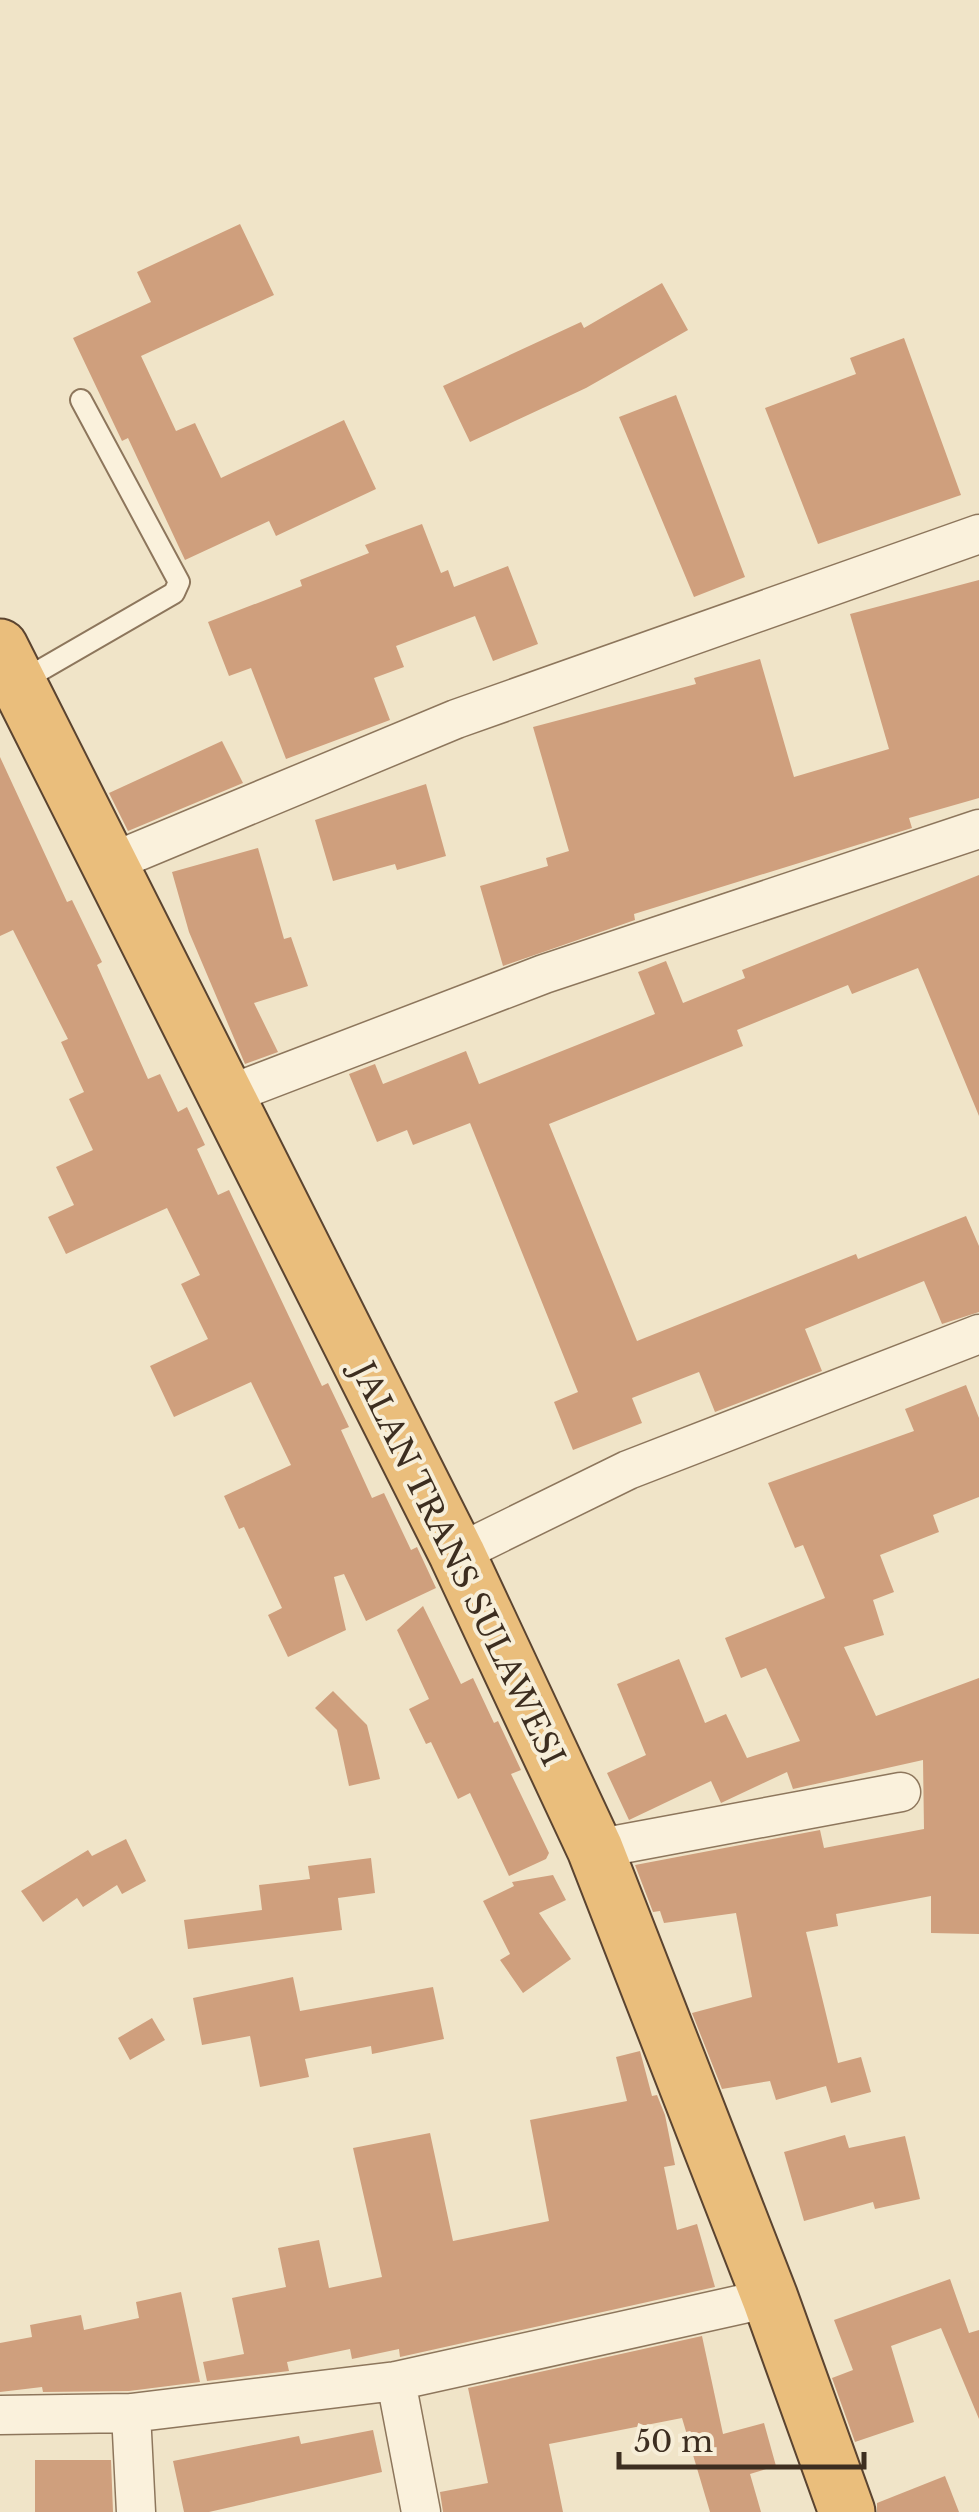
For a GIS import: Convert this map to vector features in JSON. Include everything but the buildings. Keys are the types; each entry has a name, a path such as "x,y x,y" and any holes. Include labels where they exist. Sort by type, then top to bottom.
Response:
{"highway":[{"name":"JALAN TRANS SULAWESI","path":"9,665 458,1554 594,1849 770,2298 847,2512"}],"street":[{"path":"110,864 456,719 979,534"},
{"path":"228,1096 544,974 979,829"},
{"path":"458,1554 628,1470 979,1334"},
{"path":"594,1849 902,1792"},
{"path":"0,2416 131,2413 396,2381 770,2298"},
{"path":"396,2381 421,2512"},
{"path":"131,2413 136,2512"}],"lane":[{"path":"9,665 174,594 179,582 80,400"}]}
